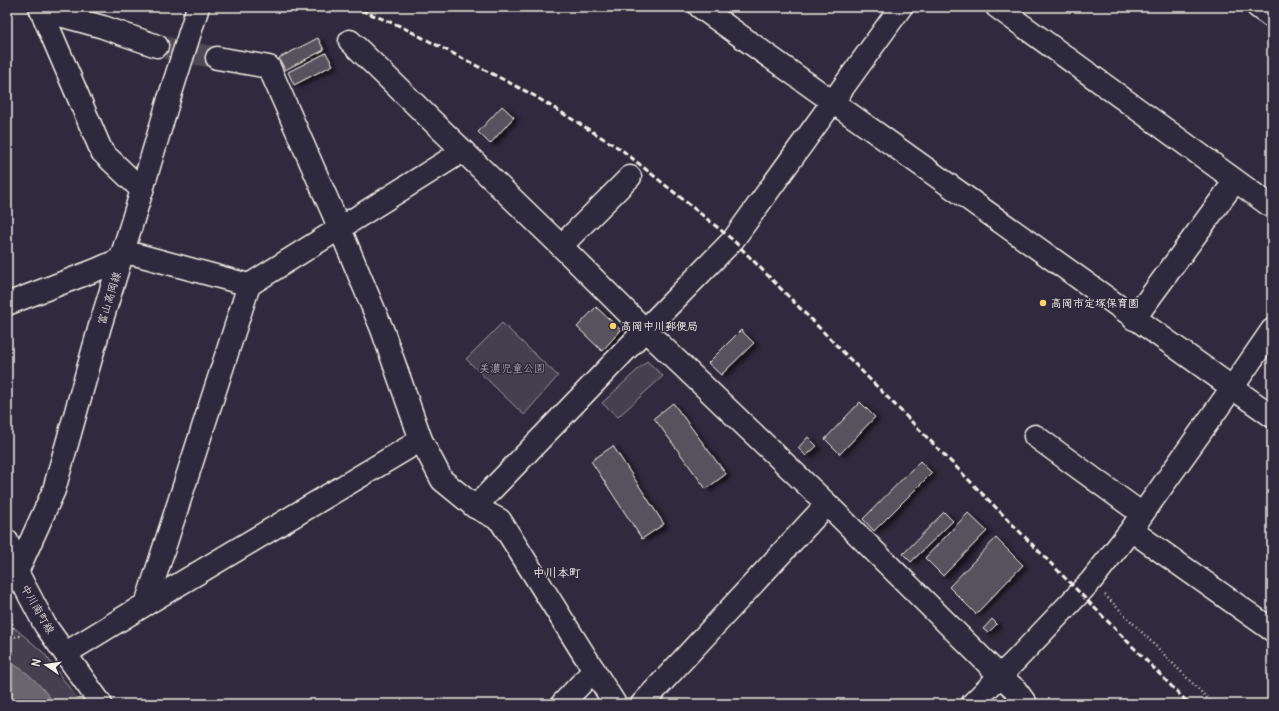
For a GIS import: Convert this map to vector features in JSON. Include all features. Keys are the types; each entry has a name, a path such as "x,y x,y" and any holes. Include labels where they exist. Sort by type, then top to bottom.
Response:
{"street":[{"name":"富山高岡線","path":"12,577 54,490 100,326 198,7"},
{"path":"700,7 1134,319 1272,416"},
{"path":"475,507 644,330 733,240 901,7"},
{"path":"997,7 1272,208"},
{"path":"1258,7 1272,17"},
{"path":"41,8 103,27 157,46"},
{"path":"41,8 102,152 142,190"},
{"path":"350,41 562,246 644,330 827,504 1000,676 1015,689 1026,704"},
{"path":"217,58 269,67 382,329 421,440 442,480 475,507 500,520 615,704"},
{"path":"146,604 249,285 463,151"},
{"path":"562,246 630,177"},
{"path":"1134,319 1235,180"},
{"path":"7,304 96,270 122,255 138,255 249,285"},
{"path":"972,704 1091,580 1137,522 1272,330"},
{"path":"1035,436 1137,522 1272,630"},
{"path":"66,652 421,440"},
{"path":"642,704 827,504"},
{"name":"中川南町線","path":"7,541 12,577 101,704"},
{"path":"562,704 594,670"}],"path":[{"path":"1091,580 1213,704"},
{"path":"7,604 14,630"},
{"path":"7,638 21,636"}],"green space":[{"name":"美濃児童公園","path":"502,323 558,376 524,415 466,359"},
{"path":"647,361 663,376 618,417 602,403"},
{"path":"7,628 16,629 44,653 81,704 7,704"}],"shaded area":[{"path":"7,661 28,674 55,704 7,704"}],"building":[{"path":"318,38 324,50 285,70 279,58"},
{"path":"326,53 333,65 294,85 288,72"},
{"path":"502,106 514,117 490,144 478,132"},
{"path":"596,307 621,330 602,351 577,327"},
{"path":"741,330 754,343 721,375 708,363"},
{"path":"860,402 875,417 840,454 825,439"},
{"path":"673,403 726,474 706,489 654,418"},
{"path":"808,437 817,446 806,456 798,448"},
{"path":"613,446 664,524 642,539 591,461"},
{"path":"920,461 932,473 874,531 863,519"},
{"path":"944,512 953,521 911,562 903,554"},
{"path":"968,513 987,531 943,576 925,558"},
{"path":"996,538 1023,565 976,614 949,587"},
{"path":"992,619 997,624 988,633 983,629"}],"tunnel":[{"path":"157,46 217,58"}],"railway":[{"path":"353,7 400,26 533,95 622,150 733,240 1189,704"}],"place":[{"name":"高岡市定塚保育園","path":"1043,303"},
{"name":"高岡中川郵便局","path":"613,326"}],"district":[{"name":"中川本町","path":"557,572"}]}
